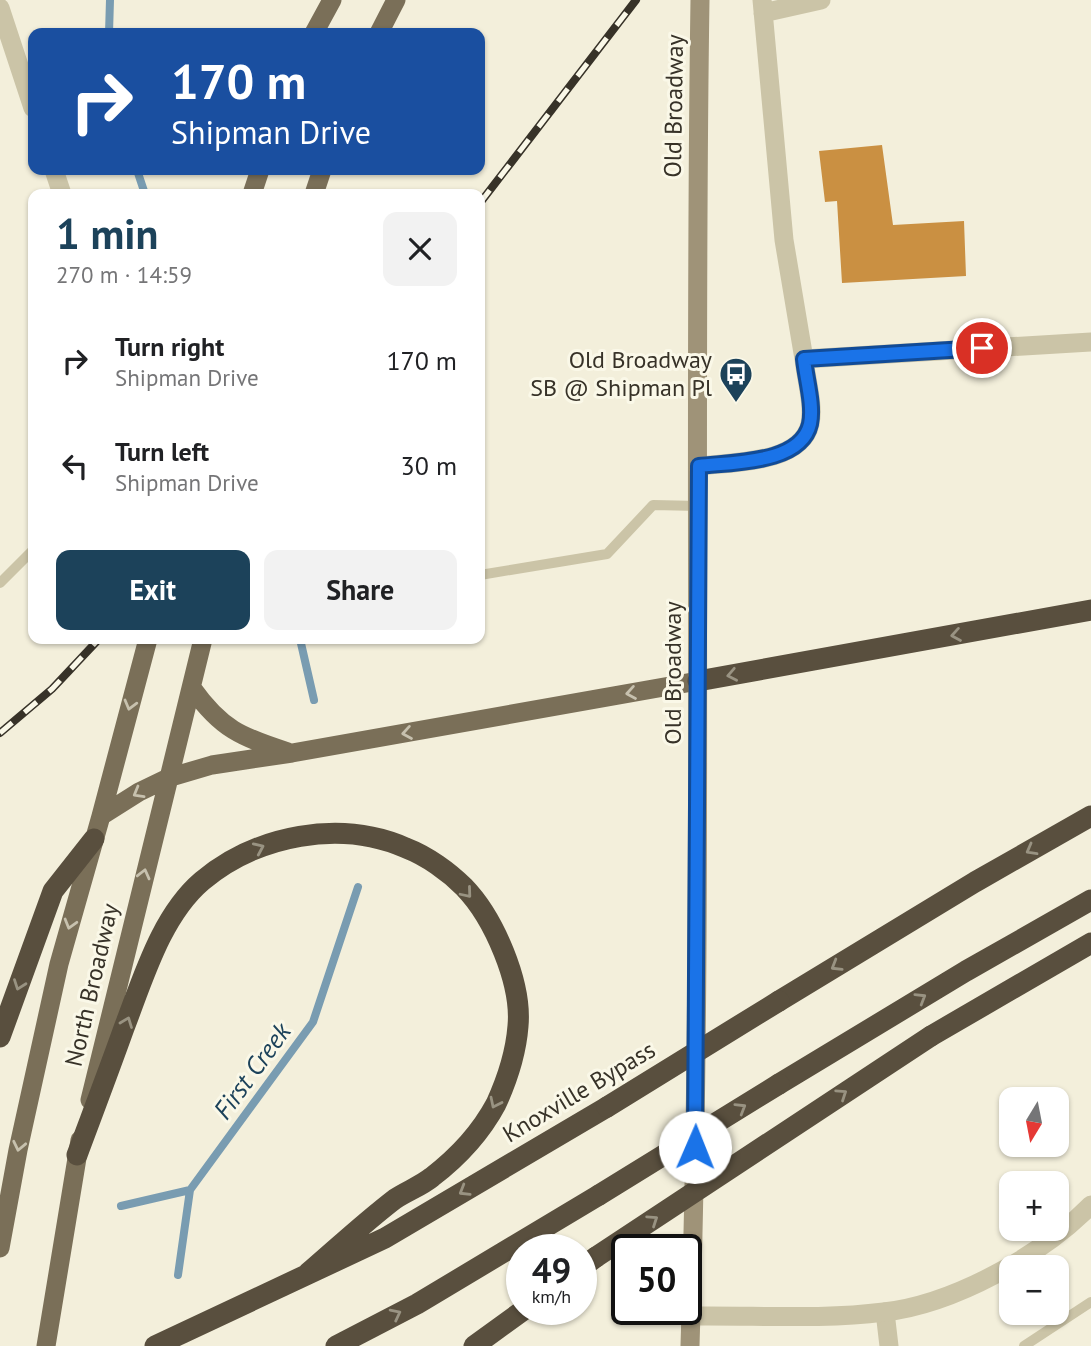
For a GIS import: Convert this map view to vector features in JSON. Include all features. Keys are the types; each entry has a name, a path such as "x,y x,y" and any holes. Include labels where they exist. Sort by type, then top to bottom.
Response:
{"highway":[{"path":"698,681 1091,610"},
{"name":"Knoxville Bypass","path":"155,1346 385,1238 607,1107 975,882 1091,817"},
{"path":"77,1155 154,950 180,906 201,882 234,859 268,843 302,835 333,834 371,838 406,847 433,862 465,888 489,922 516,989 518,1024 514,1051 496,1102 482,1127 458,1155 431,1178 397,1198 308,1273"},
{"path":"0,1037 53,891 94,839"},
{"path":"336,1346 417,1304 965,971 1091,900"},
{"path":"597,1257 931,1035 1091,943"},
{"path":"474,1346 506,1323"}],"main road":[{"path":"317,28 332,0"},
{"path":"382,28 396,0"},
{"name":"Old Broadway","path":"693,1234 697,1070 697,191 700,0"},
{"name":"North Broadway","path":"0,1248 18,1150 59,964 102,816 147,644"},
{"name":"North Broadway","path":"46,1346 77,1155 202,644"},
{"path":"102,816 139,792 168,778 212,765 698,681"},
{"path":"192,688 222,724 250,740 292,753"},
{"name":"Old Broadway","path":"690,1346 691,1325"}],"street":[{"path":"699,466 781,455 798,446 810,423 804,359 784,240 762,6 821,0"},
{"path":"0,8 28,93"},
{"path":"804,359 1091,342"},
{"path":"702,1316 885,1312 933,1301 982,1280 1029,1255 1091,1205"},
{"path":"885,1312 889,1346"}],"lane":[{"path":"485,574 607,554 653,505 699,506"},
{"path":"0,583 28,555"},
{"path":"1024,1346 1091,1302"}],"building":[{"path":"882,145 893,225 964,221 966,276 842,283 837,201 825,202 819,151"}],"waterway":[{"name":"First Creek","path":"109,28 110,0"},
{"name":"First Creek","path":"139,175 143,189"},
{"name":"First Creek","path":"301,644 314,700"},
{"name":"First Creek","path":"178,1275 190,1190 313,1022 358,887"},
{"path":"121,1206 190,1190"}],"railway":[{"path":"485,196 636,0"},
{"path":"0,733 52,689 94,644"}],"place":[{"name":"Old Broadway SB @ Shipman Pl","path":"736,404"}],"route":[{"path":"695,1147 699,466 781,455 798,446 806,436 810,423 804,359 982,348"}]}
